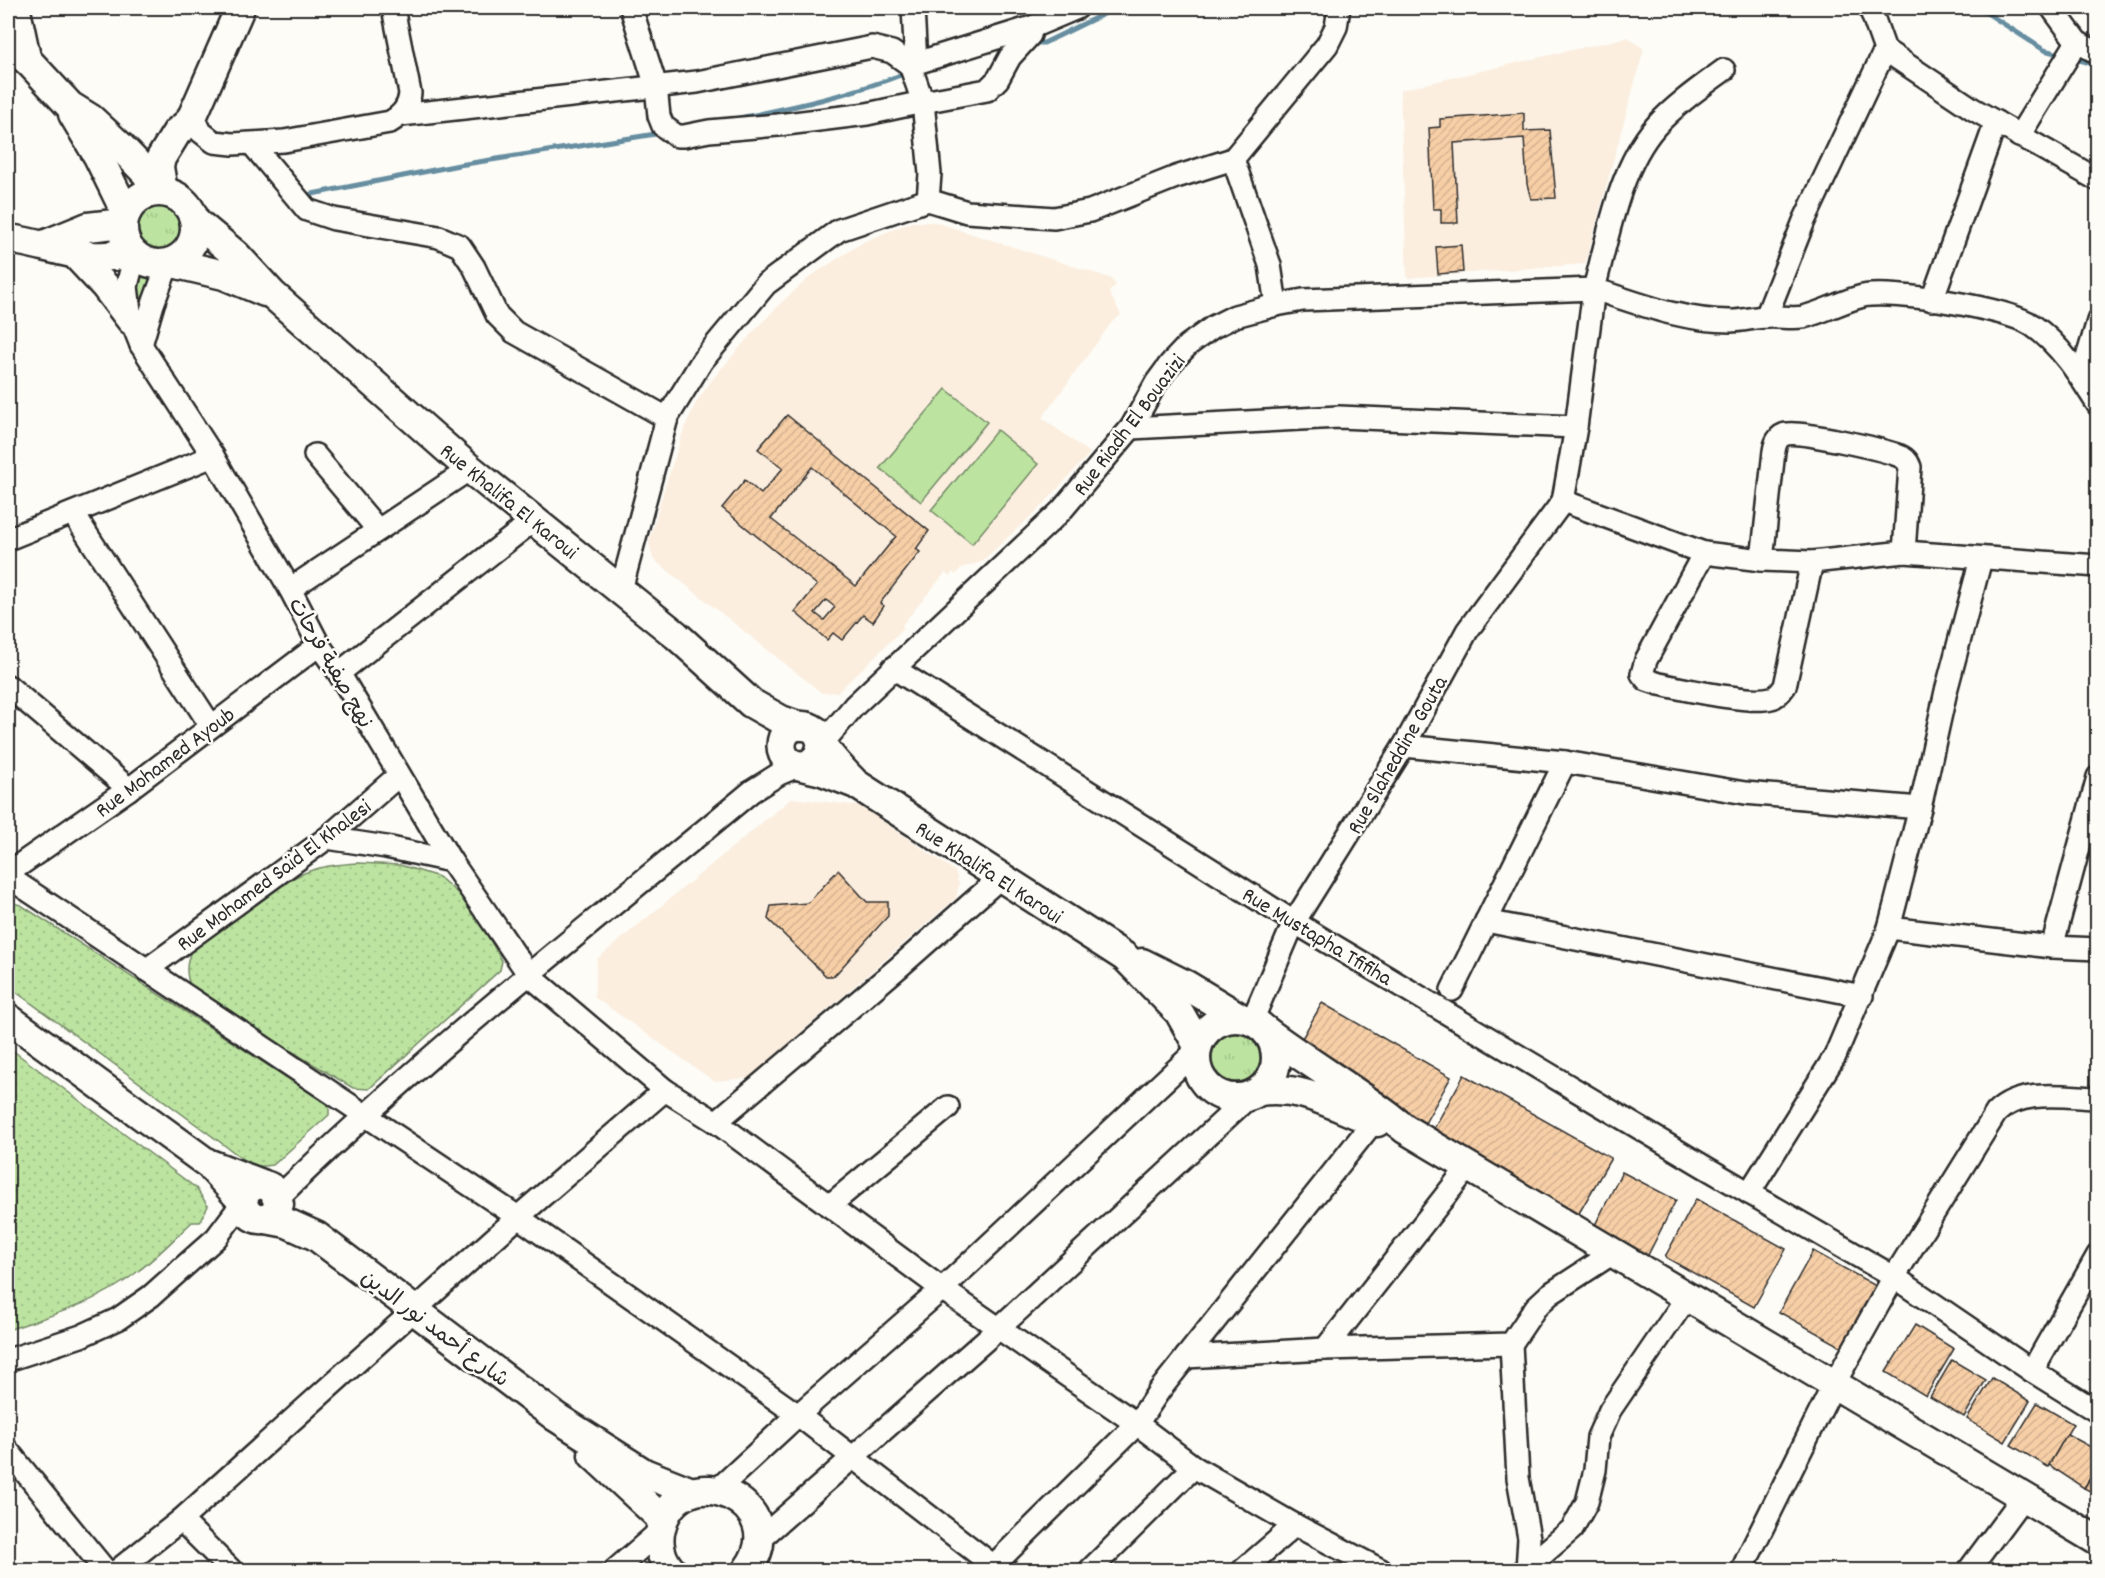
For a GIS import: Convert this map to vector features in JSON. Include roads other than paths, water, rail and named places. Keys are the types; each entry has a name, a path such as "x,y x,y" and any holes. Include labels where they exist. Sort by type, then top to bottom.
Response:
{"main road":[{"path":"165,193 176,171 190,119 240,8"},
{"path":"8,43 70,106 92,119 165,193 190,209 195,221 196,234 192,246 184,256 171,263 148,263 134,255 123,236 125,218 135,201 146,194 165,193"},
{"path":"70,106 75,120 98,156 125,218"},
{"path":"44,246 88,227 125,218"},
{"name":"Rue Khalifa El Karoui","path":"195,221 236,255 272,294 470,469 676,635 751,703 793,761 856,784 1125,957 1179,1012 1196,1048"},
{"path":"8,239 76,255 104,258 134,255"},
{"path":"76,255 105,285 136,333"},
{"name":"Rue Khalifa El Karoui","path":"171,263 224,275 272,294"},
{"name":"Rue Khalifa El Karoui","path":"751,703 808,732 856,784"},
{"path":"793,761 814,762 821,751 808,732"},
{"name":"Rue Khalifa El Karoui","path":"1125,957 1151,966 1252,1023 1380,1109 1405,1129"},
{"name":"شارع أحمد نور الدين","path":"8,1018 262,1201 287,1223 316,1236 556,1417"},
{"path":"1255,1093 1269,1081 1274,1069 1276,1056 1273,1042 1252,1023 1226,1019 1214,1024 1204,1032 1196,1048 1196,1065 1201,1079 1210,1089 1222,1096 1236,1098 1280,1088 1308,1094 1374,1121 1405,1129 2097,1541"},
{"path":"556,1417 644,1473 704,1491 736,1497 744,1503 755,1520 758,1559"},
{"path":"556,1417 661,1526"},
{"path":"671,1570 661,1550 661,1526 674,1503 704,1491"}],"street":[{"path":"19,8 31,64"},
{"path":"393,8 410,93 408,103 401,115"},
{"path":"631,8 656,86 659,116 663,126 677,136 867,114 987,90 998,78 1010,57 1030,35 1032,27"},
{"path":"913,8 913,64 923,102 930,174 928,200"},
{"path":"190,119 214,142 252,144 284,141 390,122 401,115 718,78 872,47 891,52 913,64 1032,27 1077,8"},
{"path":"621,590 667,418 702,361 766,284 839,230 928,200 967,212 1053,218 1090,212 1176,177 1233,159 1327,45 1336,27 1339,8"},
{"path":"1766,317 1804,221 1885,50 1870,8"},
{"path":"2052,8 2077,42 2097,53"},
{"path":"2019,136 2077,42"},
{"path":"1885,50 1996,122 2097,180"},
{"path":"1724,70 1701,86 1656,127 1621,186 1594,289 1576,427 1563,501 1704,553 1762,560 1812,562 1904,552 2097,566"},
{"path":"1932,300 1996,122"},
{"path":"252,144 306,210 334,219 439,237 460,246 474,267 497,315 514,332 667,418"},
{"path":"1233,159 1270,265 1276,305"},
{"name":"نهج صفية فرحات","path":"134,255 127,286 136,333 213,456 290,589 319,645 339,673 450,861 529,975 665,1090 716,1122 942,1289 1137,1424 1194,1467 1295,1525 1381,1570"},
{"path":"136,333 153,304 171,263"},
{"path":"1594,289 1673,315 1731,321 1766,317 1802,317 1864,296 1890,294 1932,300 2009,315 2029,323 2044,334 2072,364 2088,371"},
{"name":"Rue Riadh El Bouazizi","path":"808,732 854,706 1061,511 1131,428 1156,383 1170,364 1188,345 1213,327 1235,316 1303,300 1594,289"},
{"path":"2097,321 2088,371 2097,405"},
{"path":"1131,428 1339,417 1576,427"},
{"path":"1762,560 1774,451 1781,436 1790,433 1898,455 1908,462 1910,471 1904,552"},
{"path":"315,455 378,530"},
{"path":"8,539 213,456"},
{"path":"290,589 470,469"},
{"name":"Rue Slaheddine Gouta","path":"1252,1023 1294,922 1404,746 1467,631 1563,501"},
{"path":"73,513 211,726"},
{"path":"339,673 534,520"},
{"path":"1704,553 1646,660 1642,674 1647,680 1659,684 1748,699 1772,698 1777,696 1785,686 1812,562"},
{"path":"1749,1193 1835,1056 1889,928 1920,808 1946,691 1981,559"},
{"name":"Rue Mohamed Ayoub","path":"8,875 129,789 319,645"},
{"name":"Rue Mustapha Tfifiha","path":"893,668 1294,922 1894,1277 2032,1371"},
{"path":"8,686 129,789"},
{"path":"1404,746 1565,762 1744,793 1920,808"},
{"path":"8,1360 81,1336 118,1319 151,1296 216,1238 321,1155 443,1046 752,791 793,761"},
{"path":"1452,990 1565,762"},
{"name":"Rue Mohamed Saïd El Khalesi","path":"146,970 327,838 398,776"},
{"path":"2052,948 2097,777"},
{"path":"327,838 386,847 450,861"},
{"path":"8,875 146,970 518,1217 798,1415 994,1569 1137,1424 1159,1391 1374,1121"},
{"path":"716,1122 1001,877"},
{"path":"1486,921 1862,996"},
{"path":"1889,928 2052,948 2097,949"},
{"path":"704,1491 798,1415 942,1289 1196,1048"},
{"path":"118,1570 180,1520 518,1217 665,1090"},
{"path":"758,1559 853,1457 998,1329 1255,1093"},
{"path":"1742,1570 1834,1384 1894,1277 1996,1113 2012,1101 2038,1096 2097,1098"},
{"path":"829,1206 948,1107"},
{"path":"1325,1349 1468,1167"},
{"path":"1528,1569 1529,1538 1518,1478 1511,1344 1536,1307 1550,1294 1613,1253"},
{"path":"2097,1255 2032,1371 2097,1412"},
{"path":"1528,1569 1572,1529 1587,1502 1595,1470 1598,1437 1610,1410 1687,1297"},
{"path":"1186,1357 1325,1349 1511,1344"},
{"path":"8,1451 105,1570"},
{"path":"1090,1570 1194,1467"},
{"path":"1970,1570 2023,1497"},
{"path":"180,1520 231,1570"},
{"path":"1244,1570 1295,1525"},
{"path":"615,1570 661,1526"}],"waterway":[{"path":"1033,43 1044,43 1116,8"},
{"path":"1979,8 2044,50 2063,55"},
{"path":"2072,58 2098,65"},
{"path":"739,118 824,99 906,73"},
{"path":"302,196 459,165 662,133"}]}
